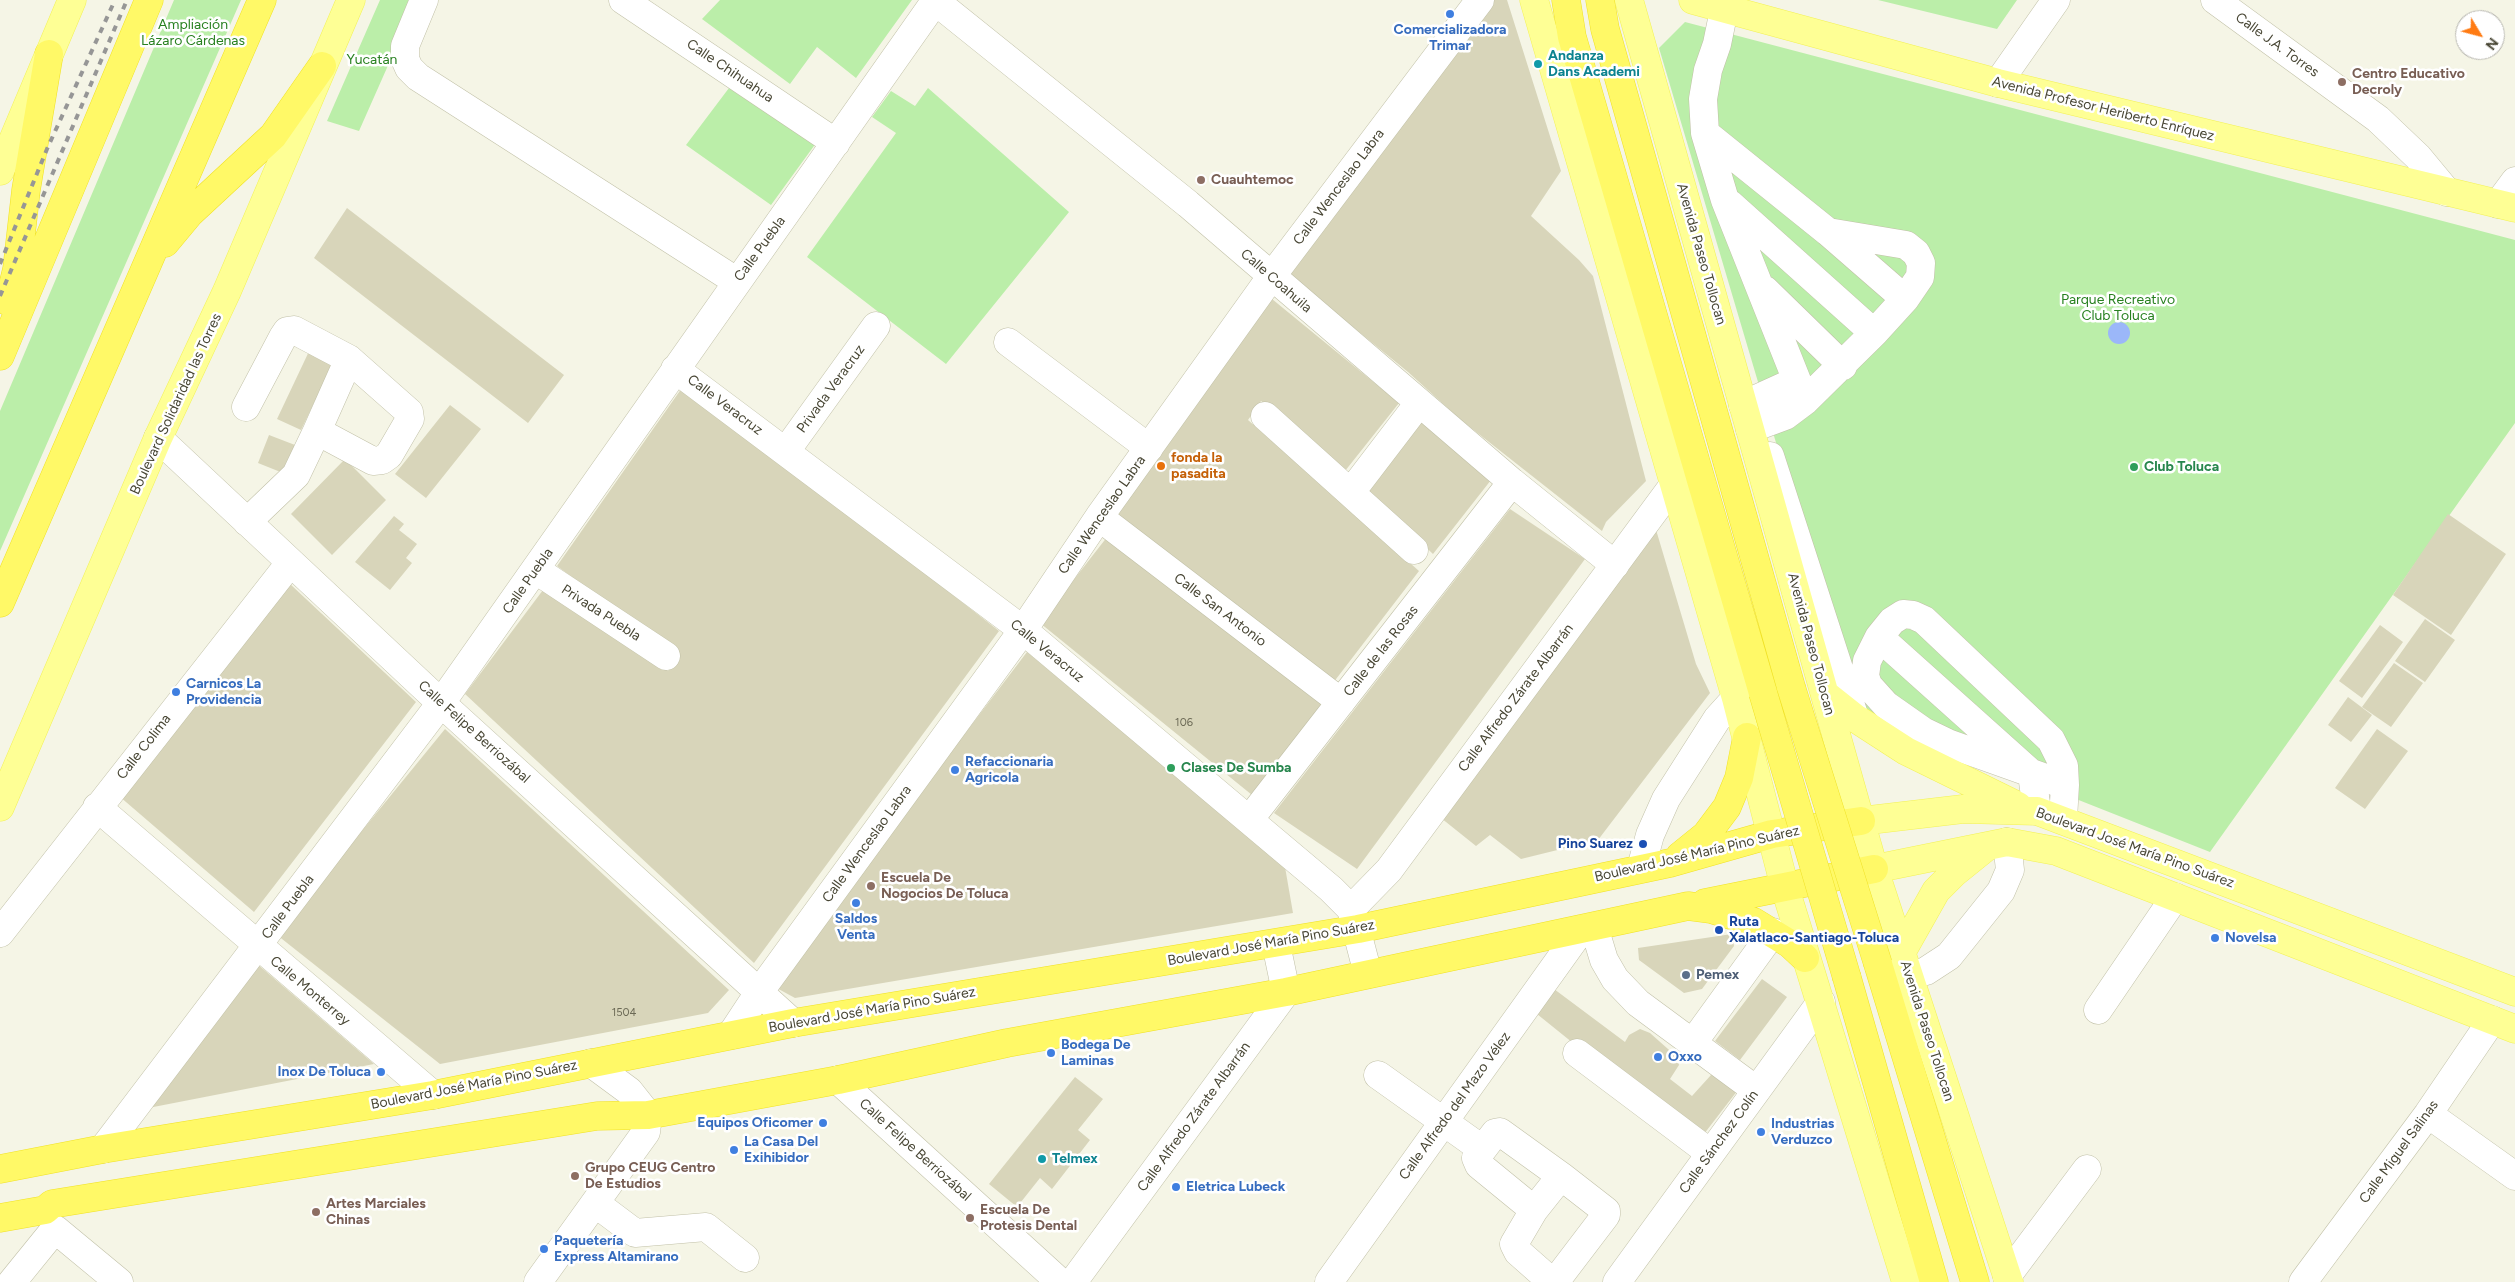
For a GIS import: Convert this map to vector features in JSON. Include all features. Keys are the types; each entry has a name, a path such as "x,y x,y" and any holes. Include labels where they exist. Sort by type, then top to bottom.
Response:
{"highway":[{"path":"0,356 149,0"},
{"path":"0,603 262,0"},
{"path":"1566,0 1572,37 1934,1282"},
{"name":"Avenida Paseo Tollocan","path":"1600,0 1604,29 1791,687 1899,965 1975,1282"},
{"path":"0,336 17,269 26,190 49,54"},
{"path":"135,290 174,230 273,136 322,66"},
{"path":"1670,863 1706,835 1727,807 1739,778 1747,737"},
{"name":"Boulevard José María Pino Suárez","path":"0,1169 103,1148 433,1095 792,1023 1276,944 1355,919 1670,863 1772,834 1861,821"},
{"path":"0,1218 45,1210 52,1204 598,1116 648,1115 838,1080 1007,1042 1286,992 1688,906 1874,869"},
{"path":"1688,906 1733,914 1773,932 1807,965"}],"main road":[{"path":"0,171 72,0"},
{"name":"Boulevard Solidaridad las Torres","path":"0,807 158,438 227,291 351,0"},
{"path":"1534,0 1736,698 1807,965 1821,1002 1906,1282"},
{"name":"Avenida Paseo Tollocan","path":"1629,0 1751,420 1826,695 1845,725 1861,821 1899,965 2008,1279"},
{"name":"Avenida Profesor Heriberto Enríquez","path":"1693,0 1724,10 1998,83 2506,206"},
{"path":"1754,765 1774,779 1783,781 1802,778 1819,768 1845,725 2041,813"},
{"name":"Boulevard José María Pino Suárez","path":"1861,821 1963,809 2041,813 2515,992"},
{"path":"1899,965 1936,892 1954,873 1999,843"},
{"path":"1874,869 1999,843 2056,851 2504,1024"},
{"path":"1807,965 1828,943 1849,933 1861,932 1880,940 1890,948 1899,965"}],"street":[{"path":"424,0 405,46 405,58 408,68 418,77 736,281"},
{"name":"Calle Chihuahua","path":"623,0 836,142"},
{"name":"Calle Puebla","path":"103,1148 258,947 441,703 935,0"},
{"name":"Calle Coahuila","path":"935,0 1188,204 1512,482 1615,565"},
{"name":"Calle Wenceslao Labra","path":"731,1035 760,991 1023,630 1099,517 1271,277 1480,0"},
{"path":"1998,83 2056,0"},
{"name":"Calle J.A. Torres","path":"2215,0 2378,119 2418,157 2447,192"},
{"path":"1724,10 1703,100 1705,133 1725,200 1801,391"},
{"path":"1705,133 1828,232 1905,298"},
{"path":"2506,206 2515,181"},
{"path":"1725,200 1874,333"},
{"path":"1828,232 1898,242 1906,245 1916,254 1921,263 1920,277 1905,298 1843,366 1751,420 1845,725"},
{"path":"1759,284 1843,366"},
{"name":"Privada Veracruz","path":"786,451 876,326"},
{"path":"246,407 287,331 294,330 348,359 409,412 410,419 389,455 382,460 374,461 317,431"},
{"path":"1008,342 1149,448"},
{"path":"247,522 296,475 348,359"},
{"name":"Calle Veracruz","path":"675,369 1023,630 1249,820 1355,919"},
{"path":"1351,492 1419,403"},
{"path":"1265,416 1414,550"},
{"name":"Calle Felipe Berriozábal","path":"158,438 441,703 760,991 792,1023"},
{"name":"Calle de las Rosas","path":"1249,820 1512,482"},
{"name":"Calle Alfredo Zárate Albarrán","path":"1355,919 1389,870 1675,483"},
{"name":"Calle San Antonio","path":"1099,517 1341,702"},
{"name":"Calle Colima","path":"0,933 290,563"},
{"name":"Privada Puebla","path":"536,570 666,656"},
{"path":"2041,813 2065,785 2064,766 2051,740 1924,620 1913,615 1903,614 1892,621 1879,638 1867,661 1865,676 1868,685 1886,705 1923,731 1950,744 2065,785"},
{"path":"1879,638 2032,774 2041,813"},
{"path":"1641,868 1650,835 1666,799 1717,719 1736,698"},
{"name":"Calle Monterrey","path":"97,807 258,947 433,1095"},
{"path":"1899,965 1931,969 1949,956 2000,891 2010,870 1999,843"},
{"path":"2098,1010 2175,897"},
{"path":"1355,919 1368,974"},
{"path":"1587,928 1615,979 1638,1003 1756,1090"},
{"name":"Calle Alfredo del Mazo Vélez","path":"1328,1282 1587,928"},
{"path":"1692,1044 1773,932"},
{"path":"1276,944 1286,992"},
{"name":"Calle Alfredo Zárate Albarrán","path":"1073,1282 1286,992"},
{"name":"Calle Sánchez Colín","path":"1617,1282 1821,1002"},
{"name":"Calle Miguel Salinas","path":"2308,1280 2428,1114 2504,1024"},
{"path":"1577,1052 1710,1153"},
{"path":"550,1278 595,1203 646,1132 648,1115 629,1091 591,1063"},
{"path":"1378,1075 1482,1149"},
{"name":"Calle Felipe Berriozábal","path":"838,1080 1060,1282"},
{"path":"2428,1114 2515,1176"},
{"path":"1534,1210 1476,1163 1476,1158 1482,1149 1495,1134 1500,1132 1561,1176 1606,1210 1606,1215 1554,1282 1518,1252 1514,1244 1534,1210 1561,1176"},
{"path":"2008,1279 2087,1170"},
{"path":"595,1203 635,1233 706,1227 745,1258"},
{"path":"12,1282 55,1229 119,1282"}],"green space":[{"name":"Ampliación Lázaro Cárdenas","path":"174,0 241,0 0,551 0,411"},
{"name":"Yucatán","path":"380,0 417,0 359,131 327,121"},
{"path":"720,0 912,0 856,78 817,47 790,84 702,19"},
{"path":"1878,0 2017,0 1997,29"},
{"name":"Club Toluca","path":"1685,22 2515,240 2515,423 2210,852 1884,723 1852,699 1659,48"},
{"path":"732,84 819,139 771,205 686,145"},
{"path":"928,88 1069,212 946,364 807,257 896,133 872,117 891,91 915,106"}],"water":[{"path":"2119,322 2127,325 2130,333 2127,341 2119,344 2111,341 2108,333 2111,325"}],"building":[{"path":"1483,0 1507,0 1561,171 1531,216 1579,260 1593,276 1646,481 1606,522 1602,531 1461,420 1408,372 1287,273"},
{"path":"347,208 564,375 528,423 314,258"},
{"path":"1272,299 1399,403 1345,471 1261,401 1248,420 1419,571 1333,683 1114,519"},
{"path":"312,345 336,357 301,430 277,419"},
{"path":"684,385 999,631 754,963 465,694 546,586 668,671 680,656 557,566"},
{"path":"450,405 481,429 426,498 395,474"},
{"path":"1421,422 1491,480 1433,554 1368,492"},
{"path":"269,435 295,445 283,473 258,463"},
{"path":"345,459 386,500 332,555 291,514"},
{"path":"1510,509 1585,559 1357,869 1274,813"},
{"path":"2448,514 2506,554 2451,635 2393,595"},
{"path":"394,516 404,524 399,530 417,544 406,558 412,563 390,590 355,562"},
{"path":"1654,523 1696,664 1710,693 1598,840 1521,859 1490,835 1476,846 1436,814"},
{"path":"1111,532 1327,700 1252,795 1040,623"},
{"path":"290,584 416,702 254,912 119,796"},
{"path":"2425,619 2455,640 2425,682 2395,661"},
{"path":"2380,625 2403,642 2362,698 2339,681"},
{"path":"1027,652 1285,867 1293,913 795,998 773,986"},
{"path":"2394,663 2423,683 2391,727 2362,707"},
{"path":"2348,697 2372,715 2351,742 2328,725"},
{"path":"445,729 729,990 708,1013 440,1064 277,935"},
{"path":"2377,729 2408,751 2365,809 2335,788"},
{"name":"Pemex","path":"1732,934 1734,946 1702,989 1684,993 1639,960 1638,948"},
{"path":"256,963 374,1064 138,1110"},
{"name":"Pemex","path":"1762,979 1787,997 1740,1060 1715,1041"},
{"path":"1554,989 1625,1042 1629,1035 1640,1029 1650,1033 1677,1057 1679,1065 1670,1079 1692,1096 1711,1075 1717,1075 1741,1086 1697,1143 1537,1014"},
{"name":"Telmex","path":"1075,1077 1103,1099 1078,1130 1090,1140 1052,1189 1040,1178 1017,1207 989,1184"}],"railway":[{"path":"0,264 47,149 115,0"},
{"path":"0,296 127,0"}],"place":[{"name":"Comercializadora Trimar","path":"1450,14"},
{"name":"Andanza Dans Academi","path":"1538,64"},
{"name":"Centro Educativo Decroly","path":"2342,82"},
{"name":"Cuauhtemoc","path":"1201,180"},
{"name":"fonda la pasadita","path":"1161,466"},
{"name":"Club Toluca","path":"2134,467"},
{"name":"Carnicos La Providencia","path":"176,692"},
{"name":"Clases De Sumba","path":"1171,768"},
{"name":"Refaccionaria Agricola","path":"955,770"},
{"name":"Pino Suarez","path":"1643,844"},
{"name":"Escuela De Nogocios De Toluca","path":"871,886"},
{"name":"Saldos Venta","path":"856,903"},
{"name":"Ruta Xalatlaco-Santiago-Toluca","path":"1719,930"},
{"name":"Novelsa","path":"2215,938"},
{"name":"Pemex","path":"1686,975"},
{"name":"Bodega De Laminas","path":"1051,1053"},
{"name":"Oxxo","path":"1658,1057"},
{"name":"Inox De Toluca","path":"381,1072"},
{"name":"Equipos Oficomer","path":"823,1123"},
{"name":"Industrias Verduzco","path":"1761,1132"},
{"name":"La Casa Del Exihibidor","path":"734,1150"},
{"name":"Telmex","path":"1042,1159"},
{"name":"Grupo CEUG Centro De Estudios","path":"575,1176"},
{"name":"Eletrica Lubeck","path":"1176,1187"},
{"name":"Artes Marciales Chinas","path":"316,1212"},
{"name":"Escuela De Protesis Dental","path":"970,1218"},
{"name":"Paquetería Express Altamirano","path":"544,1249"}],"park label":[{"name":"Parque Recreativo Club Toluca","path":"2118,308"}]}
